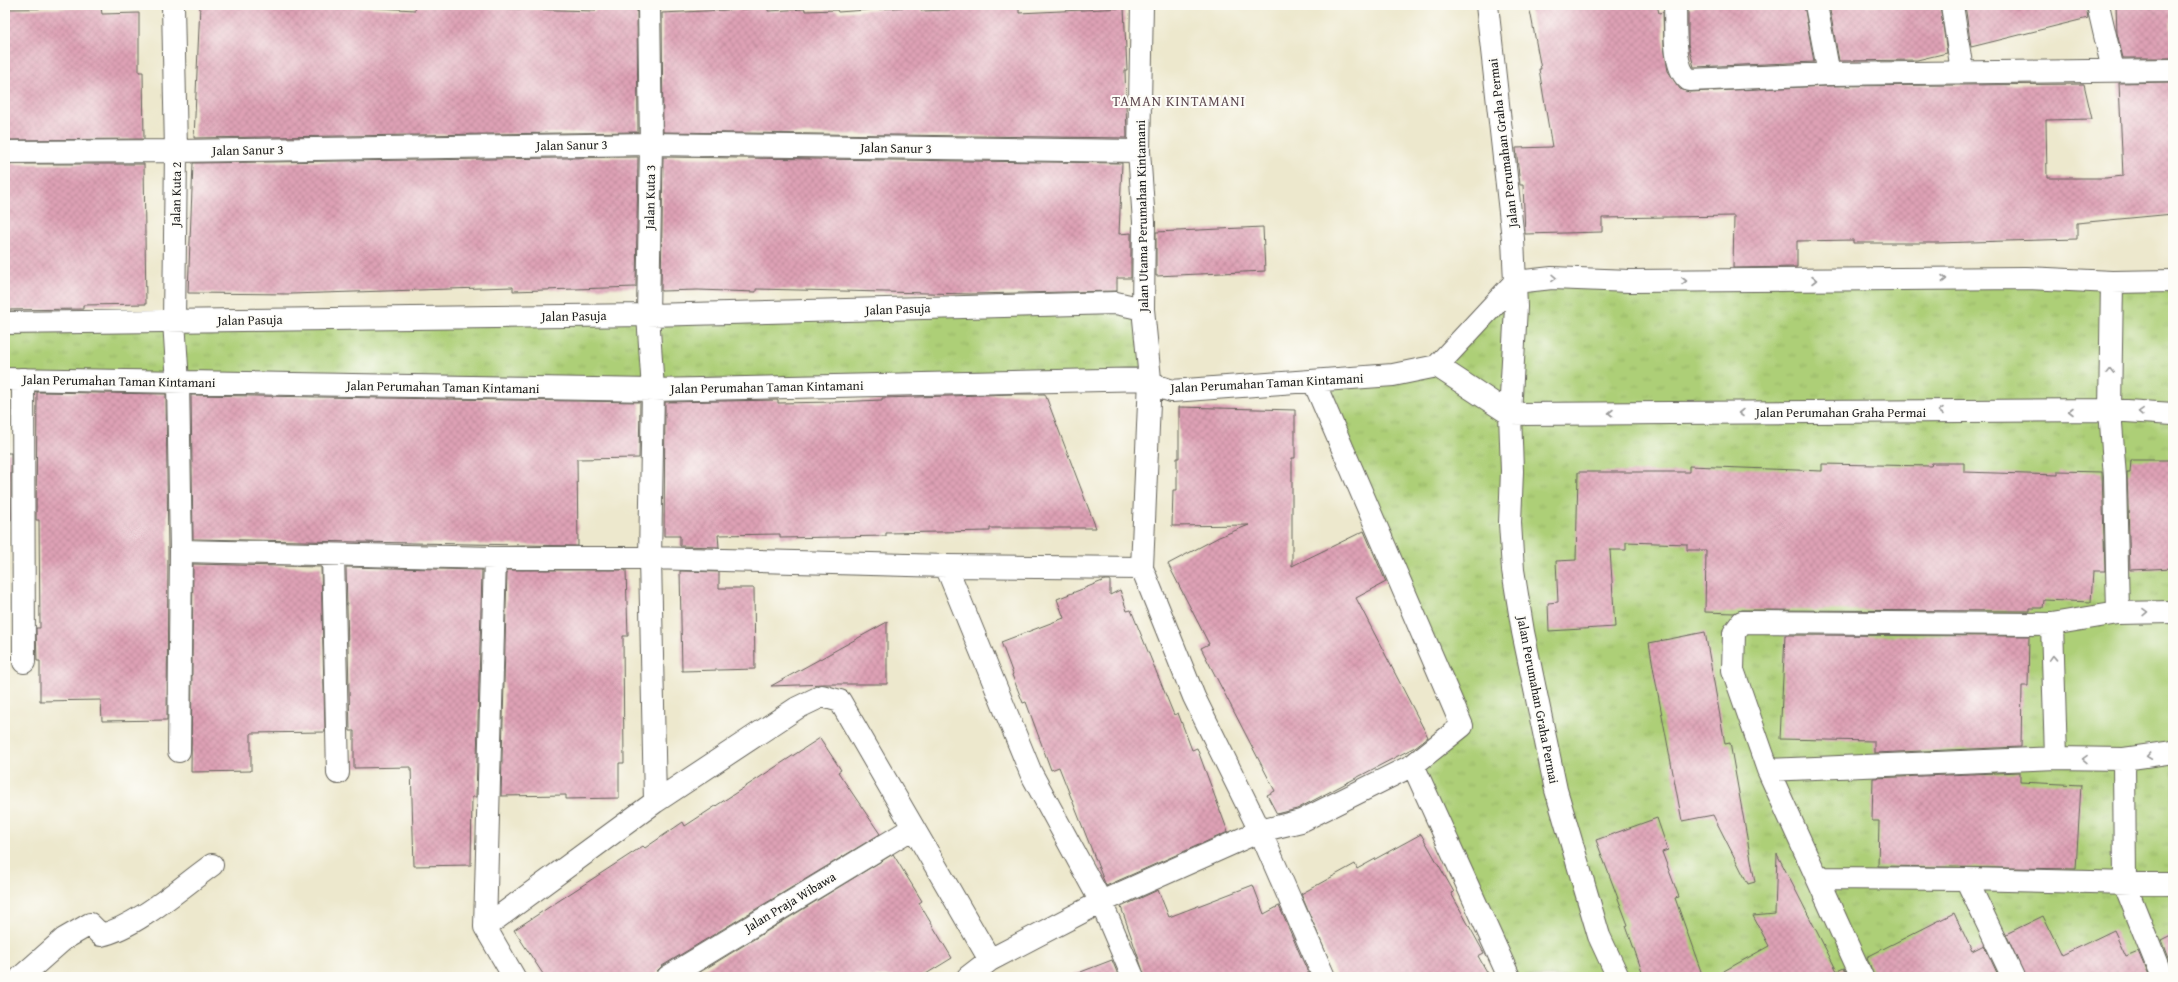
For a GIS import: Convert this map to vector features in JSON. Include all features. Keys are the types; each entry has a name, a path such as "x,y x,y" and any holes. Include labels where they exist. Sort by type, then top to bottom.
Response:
{"street":[{"name":"Jalan Kuta 2","path":"174,5 176,151 174,321 178,383 180,551 179,751"},
{"name":"Jalan Kuta 3","path":"650,5 651,144 648,315 653,390 650,558 655,802"},
{"name":"Jalan Utama Perumahan Kintamani","path":"1142,5 1139,151 1144,222 1143,309 1150,379 1142,568"},
{"name":"Jalan Perumahan Graha Permai","path":"1487,5 1513,239 1516,282 1510,414 1512,471 1511,539 1513,570 1523,632 1556,790 1599,936 1618,977"},
{"path":"1675,5 1678,66 1683,76 1689,80 1829,74 2173,70"},
{"path":"1816,5 1829,74"},
{"path":"1952,5 1962,72"},
{"path":"2098,5 2113,70"},
{"name":"Jalan Sanur 3","path":"5,152 651,144 1139,151"},
{"path":"1510,414 1437,366 1516,282 1552,278 1630,281 2026,278 2112,282 2173,281"},
{"path":"2112,282 2110,410 2115,477 2118,613"},
{"name":"Jalan Pasuja","path":"5,323 648,315 1116,303 1143,309"},
{"name":"Jalan Perumahan Taman Kintamani","path":"14,379 653,390 1150,379 1158,386 1172,391 1237,385 1314,382 1393,375 1437,366"},
{"path":"14,379 24,662"},
{"path":"969,977 990,960 1101,902 1260,831 1301,821 1413,765 1462,726 1314,382"},
{"name":"Jalan Perumahan Graha Permai","path":"1510,414 2110,410 2173,414"},
{"path":"180,551 495,558 650,558 946,566 1142,568 1194,697 1260,831 1324,977"},
{"path":"333,555 338,773"},
{"path":"495,558 485,926 514,977"},
{"path":"946,566 1031,773 1101,902 1133,977"},
{"path":"1862,977 1768,770 1732,670 1734,633 1742,622 2052,624 2118,613 2173,612"},
{"path":"2052,624 2056,758"},
{"path":"485,926 655,802 797,708 822,696 840,701 990,960"},
{"path":"1768,770 2056,758 2124,759 2173,752"},
{"path":"2124,759 2124,885 2162,977"},
{"path":"1413,765 1509,977"},
{"name":"Jalan Praja Wibawa","path":"668,977 913,828"},
{"path":"21,977 64,939 90,924 101,935 129,925 212,865"},
{"path":"1818,878 1966,879 2124,885 2173,884"},
{"path":"1966,879 2013,977"}],"green space":[{"path":"2173,281 2173,977 1509,977 1413,765 1462,725 1314,382 1437,366 1515,282"},
{"path":"1143,309 1150,379 5,379 5,323"},
{"path":"2173,612 2173,752 2056,758 2052,624"}],"building":[{"path":"200,5 242,7 242,5 326,5 415,10 416,6 595,11 595,8 637,9 638,132 194,138"},
{"path":"1529,5 1657,5 1659,13 1663,12 1664,47 1668,71 1680,89 1689,92 1829,86 2084,84 2092,119 2046,120 2047,178 2106,178 2123,176 2119,83 2173,82 2173,214 2077,223 2077,239 1936,243 1853,243 1853,240 1797,241 1797,267 1733,268 1734,216 1602,218 1602,232 1525,234 1523,185 1520,185 1516,148 1552,147 1539,69 1541,69"},
{"path":"1703,5 1804,5 1814,62 1694,67 1688,44 1688,8"},
{"path":"1829,5 1940,5 1947,53 1917,60 1839,61"},
{"path":"1965,5 2086,5 2088,18 1971,47"},
{"path":"2116,5 2170,5 2172,58 2123,58 2117,33"},
{"path":"921,6 921,11 1019,7 1019,13 1124,8 1127,70 1125,70 1127,138 663,132 662,13 768,8 768,11 805,9 805,11 837,10 838,12"},
{"path":"101,8 102,14 139,13 139,72 143,72 144,139 5,140 5,9"},
{"path":"638,157 636,287 513,291 513,287 291,294 188,293 193,163"},
{"path":"663,157 1122,163 1119,234 1131,233 1131,278 1117,278 1117,291 970,294 756,289 756,292 698,290 661,291"},
{"path":"5,164 144,164 146,304 83,305 83,309 5,310"},
{"path":"1263,227 1265,271 1156,276 1156,232"},
{"path":"37,392 166,394 168,551 167,720 102,721 101,700 40,701 40,661 37,661 36,628 40,628 39,520 36,520"},
{"path":"1045,394 1096,528 990,528 990,531 886,533 886,536 836,537 780,538 780,534 718,535 719,547 680,546 680,536 664,536 665,402 778,400 778,403 836,402 882,400 882,398"},
{"path":"191,395 640,402 639,458 577,459 578,546 193,539"},
{"path":"1179,407 1295,410 1295,458 1292,458 1292,566 1364,531 1386,582 1356,598 1428,737 1415,747 1297,809 1277,814 1267,795 1275,791 1201,648 1209,644 1168,564 1219,537 1249,525 1172,526 1173,490 1177,490 1177,458 1179,458"},
{"path":"5,453 11,453 11,520 5,520"},
{"path":"2131,460 2173,460 2173,568 2130,570 2127,473 2130,473"},
{"path":"1932,463 1964,463 1964,472 2058,475 2058,471 2102,472 2105,571 2093,571 2091,602 2044,600 2043,608 2030,608 2030,611 1742,610 1734,613 1705,612 1706,550 1687,550 1687,544 1626,542 1626,550 1610,550 1615,627 1549,631 1548,603 1558,602 1556,561 1576,560 1578,472 1689,472 1689,466 1822,471 1822,464 1931,466"},
{"path":"193,564 321,567 325,732 251,733 251,771 191,772"},
{"path":"346,567 482,570 476,797 472,797 471,865 414,866 411,767 354,768 354,731 350,731"},
{"path":"507,570 626,570 628,636 623,636 624,763 619,763 619,798 566,799 566,795 501,796"},
{"path":"680,571 719,572 719,588 754,588 755,669 682,671"},
{"path":"1105,580 1110,580 1110,595 1120,590 1127,611 1131,610 1174,715 1178,713 1192,750 1197,748 1228,832 1106,886 1059,767 1051,770 1026,702 1023,703 1012,675 1013,674 1001,642 1064,618 1057,599"},
{"path":"887,622 887,684 771,686"},
{"path":"1705,632 1725,744 1730,743 1755,882 1748,884 1713,815 1682,821 1649,643"},
{"path":"1785,635 2029,636 2028,686 2022,686 2021,747 1874,753 1874,741 1780,739"},
{"path":"820,738 841,770 838,772 880,834 662,966 657,971 656,977 545,977 514,930 643,846 645,848 683,822 685,826"},
{"path":"2020,772 2020,782 2081,785 2076,869 1878,866 1879,821 1872,821 1873,778"},
{"path":"1657,818 1668,850 1662,852 1679,897 1675,898 1703,977 1644,977 1626,926 1628,925 1596,840"},
{"path":"1421,834 1454,892 1451,893 1484,953 1478,956 1490,977 1336,977 1301,894 1355,864 1357,869"},
{"path":"893,854 922,901 919,903 952,958 921,977 692,977"},
{"path":"1777,854 1837,971 1844,968 1848,977 1713,977 1769,946 1753,916 1775,914"},
{"path":"1253,885 1264,914 1279,906 1310,977 1145,977 1121,907 1158,890 1169,917"},
{"path":"1954,913 1972,951 1984,945 1999,977 1874,977 1867,957"},
{"path":"2043,916 2062,955 2114,930 2126,956 2138,951 2149,977 2025,977 2006,934"},
{"path":"2173,934 2173,971 2161,940"},
{"path":"1112,960 1119,977 1074,977 1073,975"}],"district":[{"name":"TAMAN KINTAMANI","path":"1179,101"}]}
